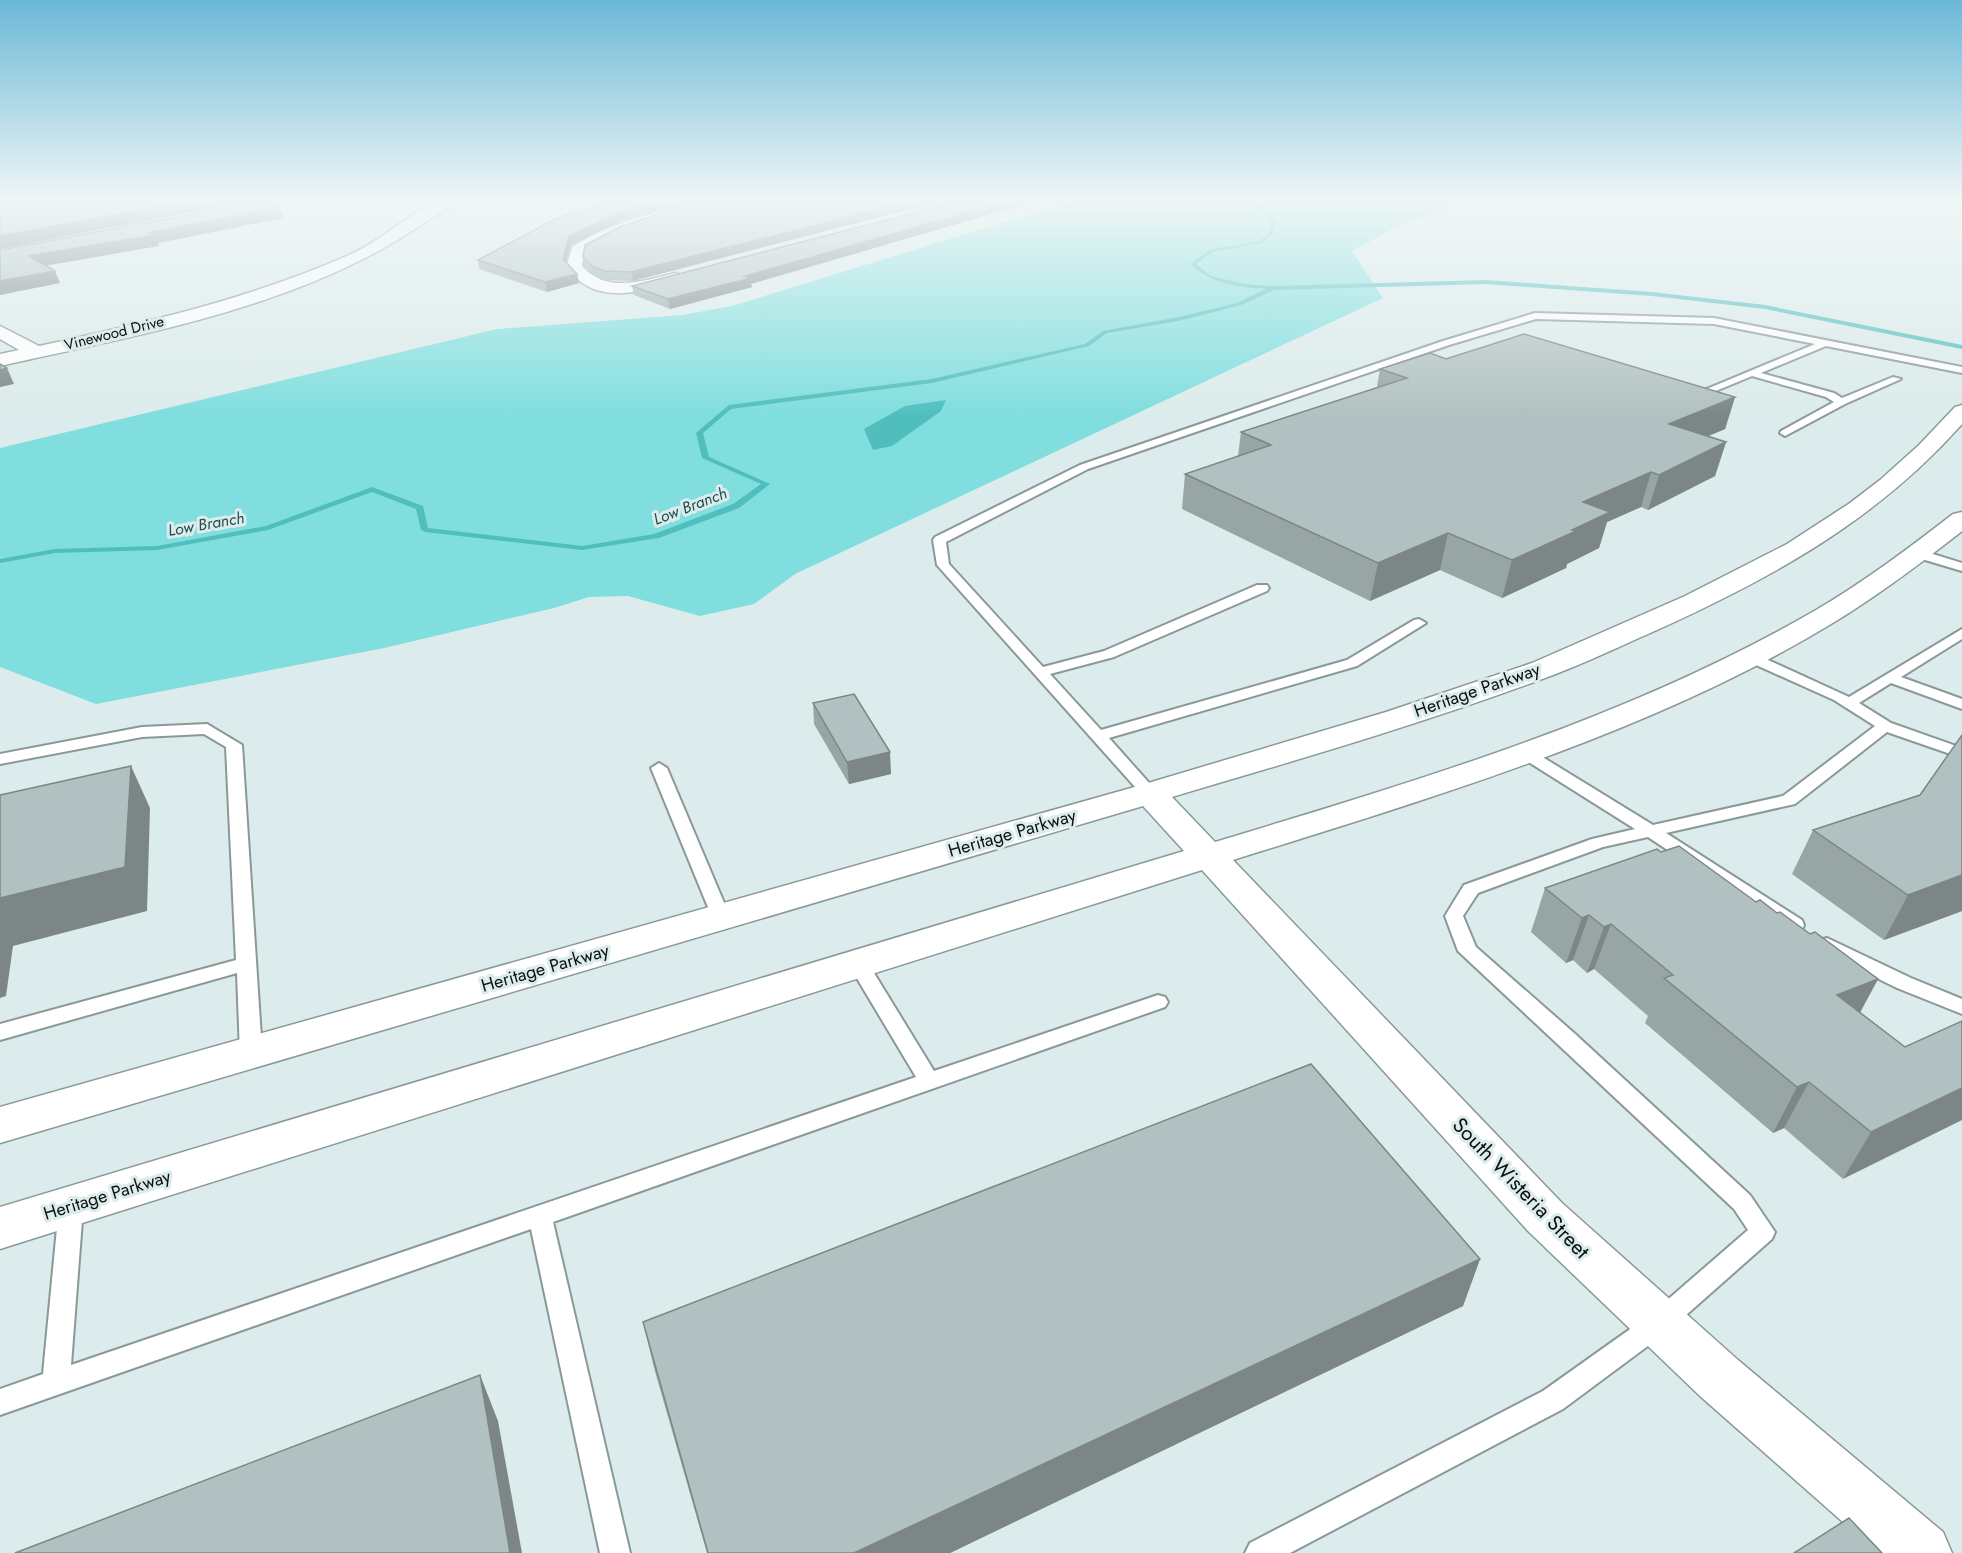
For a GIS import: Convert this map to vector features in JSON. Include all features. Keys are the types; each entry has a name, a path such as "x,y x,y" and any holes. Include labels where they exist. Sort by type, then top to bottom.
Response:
{"main road":[{"name":"Vinewood Drive","path":"0,360 227,305 323,271"},
{"path":"577,271 581,278 620,290 690,274"},
{"path":"0,332 36,352"},
{"name":"Heritage Parkway","path":"0,1125 1150,793 1332,739 1544,668 1673,612 1772,564 1837,524 1888,486 1931,446 1962,411"},
{"name":"Heritage Parkway","path":"0,1228 1364,808 1525,753 1648,704 1750,657 1852,598 1920,554 1962,519"},
{"name":"South Wisteria Street","path":"1150,793 1545,1217 1719,1378 1922,1553"}],"lane":[{"path":"1150,793 943,565 939,540 1084,467 1446,343 1535,316 1714,321 1962,370"},
{"path":"1681,402 1823,344"},
{"path":"1751,373 1830,395 1841,402"},
{"path":"1785,433 1841,402 1896,379"},
{"path":"1920,554 1962,567"},
{"path":"1040,672 1109,654 1262,588"},
{"path":"1098,736 1352,663 1419,623"},
{"path":"1849,703 1962,633"},
{"path":"1750,657 1849,703 1885,726 1962,753"},
{"path":"1890,678 1962,704"},
{"path":"1260,1553 1553,1400 1659,1323 1763,1232 1742,1202 1567,1038 1468,951 1454,916 1471,889 1598,843 1653,833 1789,800 1885,726"},
{"path":"0,759 142,732 207,729 234,745 251,1053"},
{"path":"1525,753 1831,948 1904,983 1962,1007"},
{"path":"659,768 721,917"},
{"path":"0,1032 246,964"},
{"path":"859,965 929,1081"},
{"path":"0,1402 1158,1002"},
{"path":"56,1383 71,1206"},
{"path":"540,1216 615,1553"}],"shaded area":[{"path":"844,271 1366,271 1383,298 795,574 754,604 700,616 628,596 589,597 554,608 384,648 96,704 0,667 0,448 497,329 683,315 732,306"},
{"path":"946,400 941,411 892,446 873,450 864,429 905,406"}],"building":[{"path":"0,271 52,271 0,281"},
{"path":"513,271 575,271 577,274 545,282"},
{"path":"688,271 761,271 745,276 751,278 668,299 632,286"},
{"path":"1524,334 1735,397 1669,424 1726,442 1659,475 1651,472 1583,502 1610,512 1572,530 1576,531 1512,560 1448,533 1378,563 1185,474 1271,445 1241,432 1407,378 1380,369 1430,353 1446,359"},
{"path":"854,694 890,752 847,762 813,703"},
{"path":"1962,735 1962,875 1908,895 1813,830 1920,795"},
{"path":"131,766 125,867 0,898 0,795"},
{"path":"1679,846 1756,902 1760,900 1810,934 1815,932 1878,979 1837,995 1905,1047 1962,1021 1962,1088 1871,1132 1809,1082 1797,1087 1664,978 1673,975 1611,924 1604,927 1589,915 1582,918 1545,888 1657,849 1661,852"},
{"path":"1311,1064 1480,1259 854,1553 708,1553 643,1322"},
{"path":"480,1375 510,1553 15,1553"},
{"path":"1849,1518 1882,1553 1794,1553"}],"waterway":[{"name":"Low Branch","path":"1202,271 1209,277 1244,286 1273,288"},
{"path":"1273,288 1486,282 1652,294 1765,307 1962,347"},
{"name":"Low Branch","path":"0,561 55,551 157,548 268,528 372,489 420,508 425,530 582,548 656,536 736,506 766,484 706,458 699,433 729,407 932,381 1087,345 1105,332 1179,319 1239,304 1273,288"}]}
